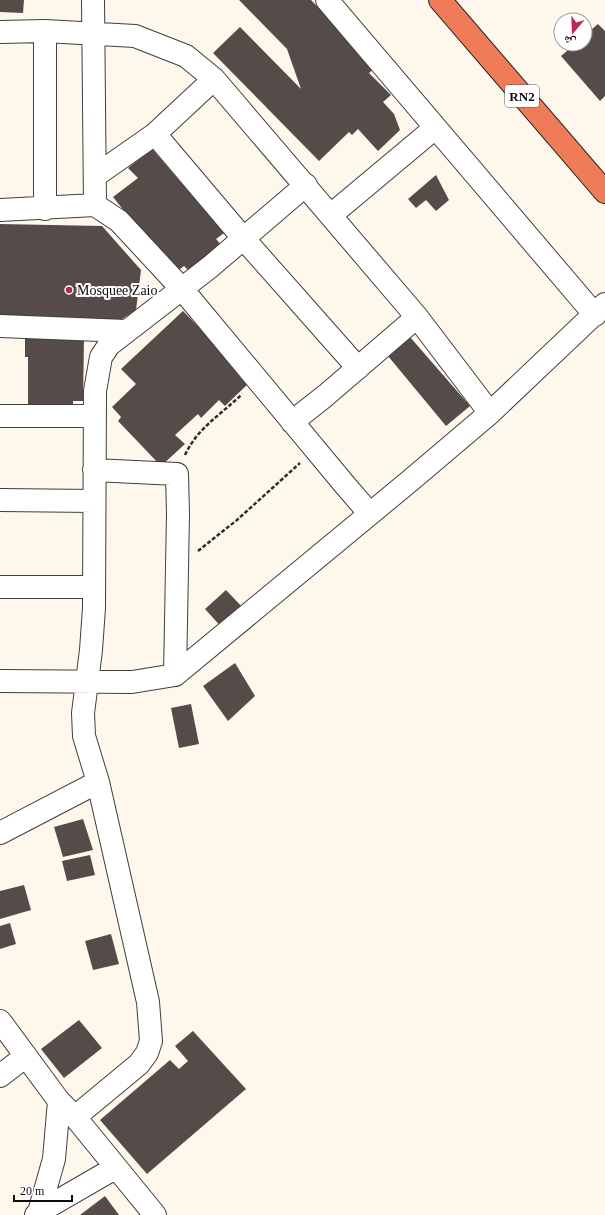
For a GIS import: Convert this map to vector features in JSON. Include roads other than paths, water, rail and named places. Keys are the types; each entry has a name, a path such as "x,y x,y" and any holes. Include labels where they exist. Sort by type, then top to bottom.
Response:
{"highway":[{"name":"RN2","path":"440,0 605,192"}],"street":[{"path":"93,0 95,205"},
{"path":"0,681 132,682 175,675 490,413 600,310 435,128 327,0"},
{"path":"45,31 45,209"},
{"path":"0,32 45,31 93,35 135,36 154,42 186,56 214,79 267,143 306,185 330,216 417,317 490,413"},
{"path":"95,176 156,134 214,79"},
{"path":"330,216 435,128"},
{"path":"156,134 243,238 358,368"},
{"path":"75,1117 139,1064 147,1052 151,1041 148,1002 98,782 84,736 83,713 91,650 94,587 95,391 102,357 109,346 126,331 182,289 306,185"},
{"path":"0,210 45,209 95,205 119,221 182,289 314,450 370,514"},
{"path":"292,422 417,317"},
{"path":"0,326 126,331"},
{"path":"0,416 95,416"},
{"path":"94,470 177,474 175,675"},
{"path":"0,500 94,500"},
{"path":"0,587 94,587"},
{"path":"0,833 70,795 98,782"},
{"path":"0,1021 60,1101 75,1117 115,1168 155,1215"},
{"path":"0,1076 26,1056"},
{"path":"37,1214 54,1159 60,1101"},
{"path":"37,1214 115,1168"}],"place":[{"name":"Mosquee Zaio","path":"69,290"}]}
